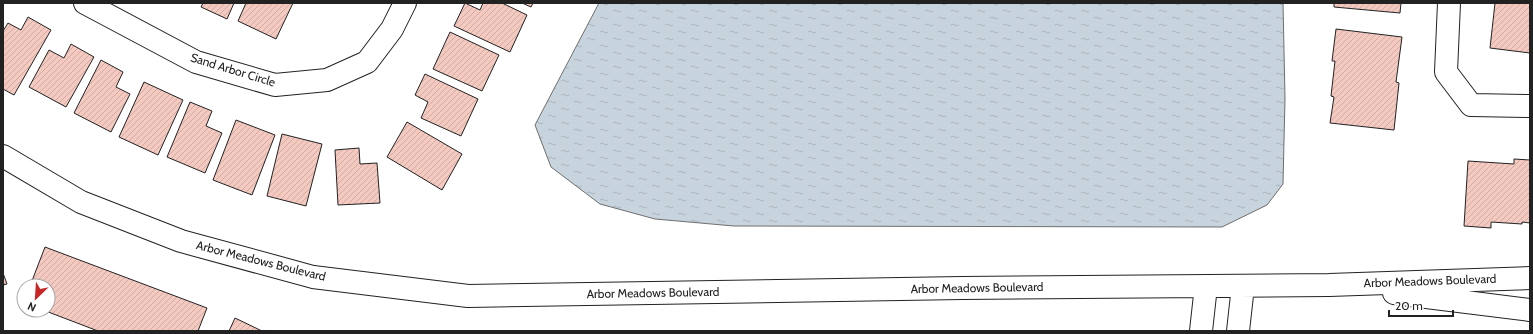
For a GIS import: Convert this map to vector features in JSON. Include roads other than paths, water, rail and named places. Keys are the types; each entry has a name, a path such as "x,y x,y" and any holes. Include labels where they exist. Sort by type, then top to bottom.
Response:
{"street":[{"name":"Sand Arbor Circle","path":"85,3 196,62 275,85 327,80 367,62 392,29 405,3"},
{"path":"1448,3 1446,72 1471,105 1530,106"},
{"name":"Arbor Meadows Boulevard","path":"3,156 81,202 181,241 313,277 468,296 946,288 1330,285 1530,278"},
{"name":"Arbor Meadows Boulevard","path":"1330,285 1530,310"},
{"path":"1201,331 1206,286"},
{"path":"1238,331 1243,286"}],"water":[{"path":"599,3 1283,3 1285,98 1283,184 1267,205 1222,227 734,226 655,219 600,204 551,167 535,125"}]}
